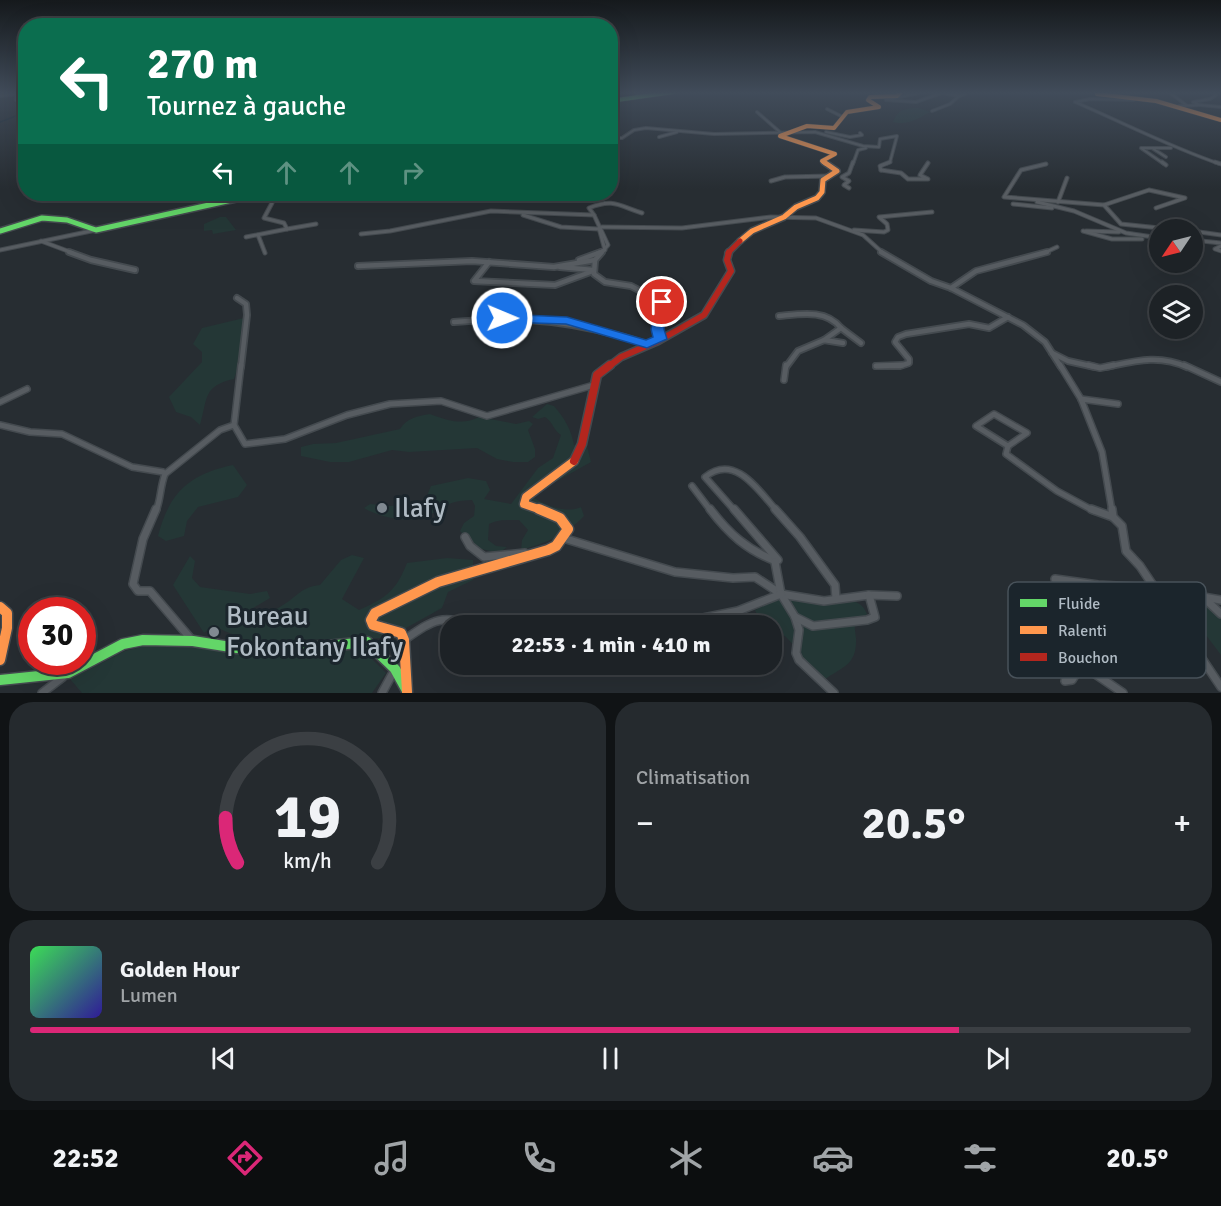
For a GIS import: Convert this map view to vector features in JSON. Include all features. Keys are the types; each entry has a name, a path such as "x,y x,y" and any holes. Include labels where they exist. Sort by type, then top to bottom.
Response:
{"street":[{"path":"772,124 783,133"},
{"path":"783,133 811,126 835,128 837,124"},
{"path":"1128,124 1174,148 1221,164"},
{"path":"618,138 640,128 667,129 677,132"},
{"path":"659,137 687,131 714,134 832,132 850,137 862,135 860,133"},
{"path":"821,132 868,148"},
{"path":"408,692 404,640 401,633 373,625 371,620 375,613 438,582 548,550 556,546 563,538 568,529 567,522 545,511 531,510 524,504 526,497 562,472 576,459 582,444 597,375 621,357 704,315 731,271 726,257 727,252 752,231 784,217 796,207 817,198 822,192 823,180 837,171 822,161 835,154 780,136 783,133"},
{"path":"849,188 844,185 849,181 842,177 849,173 858,150 879,147 880,139 897,136 890,162 880,168 901,173 908,179 928,179 919,173 928,163"},
{"path":"1166,165 1141,148 1174,148"},
{"path":"1152,148 1166,157"},
{"path":"1046,164 1022,167 1016,173 1004,197 1104,205 1149,190 1185,198 1156,208"},
{"path":"771,181 783,177 831,176"},
{"path":"1058,201 1067,178"},
{"path":"1032,200 1101,221 1123,233"},
{"path":"0,250 96,230 207,201"},
{"path":"272,201 264,218 284,222 287,229"},
{"path":"605,250 600,227 589,208 608,201 618,202 642,213"},
{"path":"1012,204 1081,214"},
{"path":"1104,205 1121,224 1149,227"},
{"path":"361,234 390,231 484,212 594,215"},
{"path":"850,229 884,232 888,230 887,224 879,218 932,212"},
{"path":"517,213 561,227 682,228 720,222 751,221 771,216 816,218 850,229 881,252 931,281 951,288 1023,325 1045,342 1081,399 1102,452 1113,517"},
{"path":"0,231 42,218 67,220 96,230"},
{"path":"246,237 316,224"},
{"path":"1083,231 1123,233 1148,238 1115,239 1083,231"},
{"path":"1203,233 1221,235"},
{"path":"258,235 265,253"},
{"path":"41,241 91,260 135,270"},
{"path":"1203,242 1221,244"},
{"path":"1221,244 1215,249 1221,251"},
{"path":"951,288 985,266 1030,258 1057,248"},
{"path":"605,250 595,261 593,270 600,280 624,284 662,302 658,329 660,339"},
{"path":"554,267 605,250"},
{"path":"571,263 595,261"},
{"path":"358,266 403,262 489,262 593,270"},
{"path":"489,262 474,281 555,285 593,270"},
{"path":"237,298 246,304 247,315 234,424 239,437 245,444 274,442 299,436 348,414 390,405 435,400 453,403 472,413 487,416 585,386 593,386 595,382"},
{"path":"779,316 819,315 836,321 841,328 861,343"},
{"path":"876,366 900,366 909,363 909,358 895,342 898,337 906,334 967,324 989,328 1008,317"},
{"path":"454,322 502,318 542,318 567,321 647,344"},
{"path":"784,380 786,364 798,351 824,340 841,328"},
{"path":"824,340 843,343"},
{"path":"1051,353 1068,361 1100,368 1153,358 1172,360 1221,382"},
{"path":"0,402 27,389"},
{"path":"1081,399 1118,404"},
{"path":"1008,446 976,426 994,414 1026,433 1008,446 1006,454 1074,502 1094,513 1113,517 1122,526 1126,551 1140,566 1149,582"},
{"path":"193,641 150,591 138,591 134,584 143,539 160,501 160,487 165,474 220,430 234,424"},
{"path":"0,425 30,432 62,434 123,464 165,474"},
{"path":"834,693 799,660 796,653 799,630 795,617 781,594 775,561 778,560 705,477 710,472 728,468 745,476 800,537 835,585 836,599"},
{"path":"692,486 734,538 748,551 775,561"},
{"path":"465,537 470,546 484,557 548,550"},
{"path":"563,538 675,572 733,578 755,577 781,594 824,601 869,595 897,596"},
{"path":"1055,579 1076,582"},
{"path":"718,615 738,611 781,594"},
{"path":"795,617 813,626 867,620 875,617 869,595"},
{"path":"1206,598 1221,600"},
{"path":"1206,600 1221,614"},
{"path":"0,607 7,613 8,620 0,660"},
{"path":"404,640 440,618"},
{"path":"96,658 123,644 142,640 193,641 237,648 297,649 367,642 394,669 408,692"},
{"path":"1206,665 1221,687"},
{"path":"382,693 394,669"},
{"path":"0,680 49,675"},
{"path":"42,693 65,675"},
{"path":"1065,681 1073,678"},
{"path":"1102,678 1124,693"}],"green space":[{"path":"220,217 226,217 236,230 213,234 212,230 204,231 204,224"},
{"path":"244,318 241,358 234,379 217,385 208,394 200,425 191,417 176,412 169,397 202,362 202,352 193,344 202,328"},
{"path":"547,404 554,406 564,420 574,445 587,446 591,462 532,497 549,506 562,509 581,507 584,516 563,533 521,550 522,540 528,530 519,520 496,521 489,524 488,540 496,546 507,547 499,553 477,548 460,531 464,523 474,516 475,506 472,500 453,503 429,515 413,519 387,517 364,508 370,504 389,506 427,504 431,486 468,478 486,481 490,490 484,499 511,504 538,468 553,458 561,435 545,417 538,419 532,417"},
{"path":"430,414 461,422 479,417 516,424 529,421 533,424 528,430 535,449 535,457 528,462 513,462 497,459 477,448 409,452 392,450 349,462 330,462 301,456 301,447 336,443 400,429 413,418"},
{"path":"233,465 247,485 238,497 198,507 187,521 184,536 166,541 158,536 168,508 183,488 204,474"},
{"path":"352,555 364,558 342,599 359,610 389,593 399,580 407,563 447,558 473,560 473,580 448,592 442,608 388,638 248,641 213,626 204,633 173,585 190,556 195,561 192,578 200,587 250,594 267,591 270,598 231,621 235,625 241,624 254,621 304,590 320,585 341,560"},
{"path":"787,598 817,603 847,601 859,604 867,614 863,618 856,619 856,647 852,659 843,668 824,680 801,659 800,652 782,634 782,615 757,615 755,610 773,601"},
{"path":"1206,600 1221,614 1221,655 1206,635"},
{"path":"144,646 364,651 386,673 372,693 82,693 70,679 78,675 96,675 96,666 125,651"}],"traffic: fast":[{"path":"0,231 42,218 67,220 96,230 227,201"},
{"path":"0,680 68,673 123,644 143,640 193,641 237,648 297,649 367,642 395,669 406,689"}],"traffic: slow":[{"path":"740,241 752,231 784,217 796,207 817,198 822,192 823,180 837,171 822,161 835,154 780,136 807,126 834,128 837,124"},
{"path":"407,692 404,640 401,633 373,625 371,620 375,613 438,582 556,546 568,529 565,523 555,515 524,504 526,497 574,461"},
{"path":"0,607 7,613 7,628 0,660"}],"traffic: jam":[{"path":"574,461 582,444 597,375 621,357 658,341 704,315 731,271 727,260 728,254 740,241"}],"place":[{"name":"Ilafy","path":"382,508"},
{"name":"Bureau Fokontany Ilafy","path":"214,632"}],"route":[{"path":"502,318 542,318 567,321 647,344 660,339 658,329 662,302"}]}
